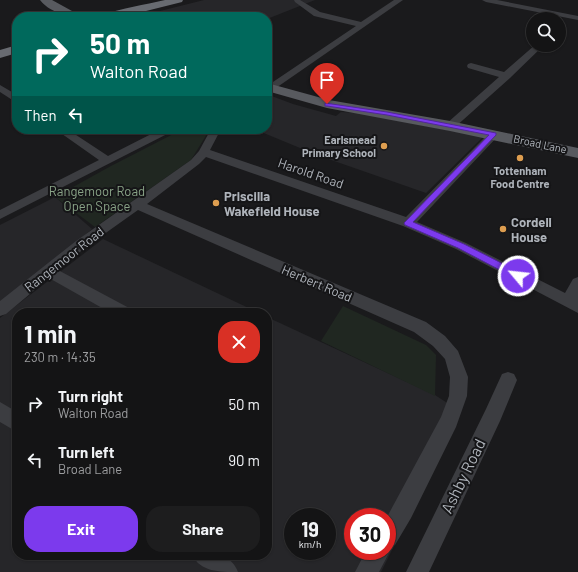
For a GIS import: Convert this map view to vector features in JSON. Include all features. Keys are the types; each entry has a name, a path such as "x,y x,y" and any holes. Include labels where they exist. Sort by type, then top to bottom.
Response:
{"highway":[{"path":"122,12 142,9 178,0"},
{"path":"139,12 142,9"},
{"path":"0,47 12,43"},
{"path":"0,54 12,50"}],"main road":[{"path":"45,0 60,12"},
{"name":"Broad Lane","path":"272,88 327,104 494,134 578,153"}],"street":[{"path":"272,84 399,0"},
{"path":"486,0 571,19"},
{"path":"297,1 317,14 362,25"},
{"path":"450,126 532,52"},
{"path":"471,66 506,76"},
{"path":"0,88 12,96"},
{"path":"68,134 107,160"},
{"path":"0,215 159,134"},
{"name":"Rangemoor Road","path":"0,310 47,271 136,204 180,175 204,152 213,134"},
{"path":"408,223 494,134"},
{"name":"Harold Road","path":"204,152 408,223 461,246 573,305"},
{"name":"Herbert Road","path":"136,204 420,327 439,341 452,356 459,377 458,396 448,421 396,522"},
{"path":"47,271 116,308"},
{"path":"573,305 578,283"},
{"name":"Ashby Road","path":"417,572 493,415 508,380"},
{"path":"0,411 12,419"},
{"path":"210,560 227,572"},
{"path":"366,572 373,560"}],"shaded area":[{"path":"204,0 315,0 272,17 272,12 156,12"},
{"name":"Earlsmead Primary School","path":"272,96 293,104 336,116 341,112 358,113 483,137 426,193 317,155 266,134 272,134"},
{"path":"55,197 92,229 0,307 0,225"},
{"path":"103,239 248,308 13,308"},
{"path":"12,309 12,560 272,560 272,319 435,395 461,412 396,542 396,508 344,508 344,560 387,560 381,572 0,572 0,318"}],"green space":[{"name":"Rangemoor Road Open Space","path":"173,134 207,134 191,160 95,227 55,197"},
{"path":"343,306 426,345 436,355 435,396 321,341"}],"place":[{"name":"Earlsmead Primary School","path":"384,146"},
{"name":"Tottenham Food Centre","path":"520,158"},
{"name":"Priscilla Wakefield House","path":"216,203"},
{"name":"Cordell House","path":"503,229"}],"route":[{"path":"327,104 494,134 408,223 461,246 518,276"}]}
